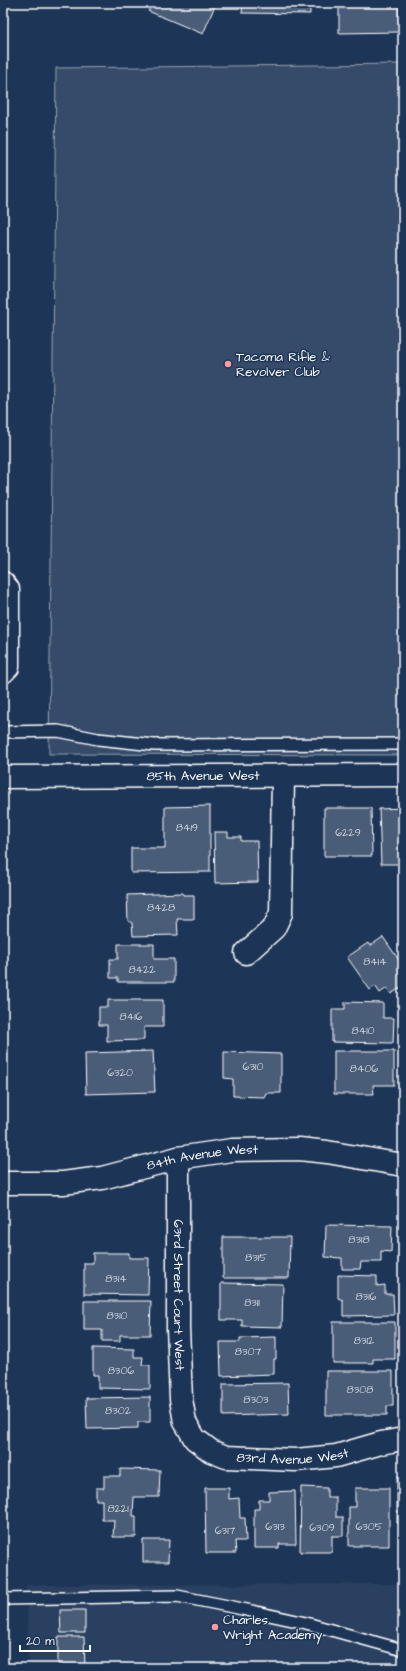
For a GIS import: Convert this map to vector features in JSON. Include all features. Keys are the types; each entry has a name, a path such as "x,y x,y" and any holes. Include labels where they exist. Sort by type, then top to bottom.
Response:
{"street":[{"path":"3,583 8,588 8,667 3,672"},
{"path":"246,953 274,928 281,913 283,775"},
{"name":"85th Avenue West","path":"3,777 283,775 403,776"},
{"name":"84th Avenue West","path":"3,1183 63,1183 102,1178 178,1158 232,1150 299,1149 328,1152 403,1165"},
{"name":"63rd Street Court West","path":"178,1158 179,1371 182,1406 189,1431"},
{"name":"83rd Avenue West","path":"189,1431 199,1443 218,1454 238,1458 296,1460 336,1456 381,1443 403,1439"}],"lane":[{"path":"3,732 58,731 154,745 403,744"},
{"path":"3,1599 177,1596 234,1607 306,1624 403,1650"}],"shaded area":[{"name":"Tacoma Rifle & Revolver Club","path":"403,64 403,755 49,754 56,68"},
{"name":"Charles Wright Academy","path":"403,1584 403,1668 29,1668 26,1585"}],"building":[{"path":"216,3 203,34 148,11 150,8 139,4"},
{"path":"243,3 310,3 310,14 242,13"},
{"path":"339,3 399,3 399,32 339,33"},
{"path":"210,806 210,872 131,873 131,848 165,848 165,807"},
{"path":"324,808 371,808 372,856 324,856"},
{"path":"403,808 403,864 381,864 379,809"},
{"path":"214,832 228,832 228,837 241,837 241,841 257,841 258,882 215,883"},
{"path":"183,893 183,895 194,895 194,919 177,919 178,935 133,936 132,923 128,921 127,895"},
{"path":"383,937 403,966 403,986 391,994 387,988 380,993 375,986 370,990 347,957 368,943 370,946"},
{"path":"118,944 154,944 154,959 174,959 174,982 118,982 118,978 110,978 110,959 118,959"},
{"path":"108,1000 163,1000 163,1027 144,1027 144,1040 107,1041 107,1025 99,1025 99,1007 108,1007"},
{"path":"345,1002 383,1003 383,1018 394,1018 393,1043 332,1042 332,1009 345,1009"},
{"path":"153,1051 155,1092 86,1094 85,1053"},
{"path":"334,1051 394,1051 394,1085 373,1085 374,1094 334,1094"},
{"path":"224,1052 281,1054 281,1093 266,1093 264,1097 233,1096 233,1079 224,1078"},
{"path":"326,1225 392,1226 391,1252 381,1251 381,1262 361,1262 360,1269 342,1269 342,1258 325,1257"},
{"path":"223,1237 290,1237 289,1278 223,1278"},
{"path":"93,1253 129,1253 129,1258 149,1258 148,1295 84,1294 84,1263 93,1263"},
{"path":"338,1275 377,1276 377,1286 385,1285 385,1294 393,1294 394,1315 343,1316 343,1300 338,1298"},
{"path":"221,1283 283,1284 282,1327 242,1326 242,1320 221,1320"},
{"path":"84,1301 151,1301 150,1335 120,1335 120,1341 102,1341 102,1330 84,1330"},
{"path":"333,1322 395,1322 395,1359 373,1359 373,1363 333,1363"},
{"path":"276,1337 274,1374 221,1376 220,1342 240,1342 240,1338"},
{"path":"93,1348 134,1349 134,1357 143,1357 142,1365 150,1365 150,1389 98,1388 98,1375 93,1375"},
{"path":"326,1371 393,1371 393,1406 387,1406 387,1415 326,1415"},
{"path":"288,1383 289,1414 223,1416 223,1384"},
{"path":"150,1397 150,1422 138,1422 138,1428 87,1429 86,1398"},
{"path":"120,1469 160,1470 159,1497 134,1497 133,1516 136,1516 136,1537 113,1537 114,1520 102,1520 102,1500 96,1500 96,1488 104,1488 104,1476 120,1476"},
{"path":"397,1477 403,1477 403,1551 400,1551 400,1523 397,1523"},
{"path":"301,1487 327,1488 327,1497 336,1497 336,1517 343,1517 343,1536 332,1536 332,1552 300,1552"},
{"path":"205,1488 229,1488 229,1499 239,1498 240,1518 245,1518 246,1541 235,1541 236,1553 206,1553"},
{"path":"355,1488 389,1488 389,1546 349,1546 349,1507 355,1507"},
{"path":"295,1491 296,1544 279,1544 279,1548 254,1548 254,1509 259,1509 259,1500 269,1500 269,1492"},
{"path":"143,1540 169,1540 168,1562 143,1562"},
{"path":"60,1610 85,1610 85,1633 61,1633"},
{"path":"58,1637 84,1637 85,1668 61,1668 61,1664 58,1664"}],"place":[{"name":"Tacoma Rifle & Revolver Club","path":"228,364"},
{"name":"Charles Wright Academy","path":"215,1627"}]}
